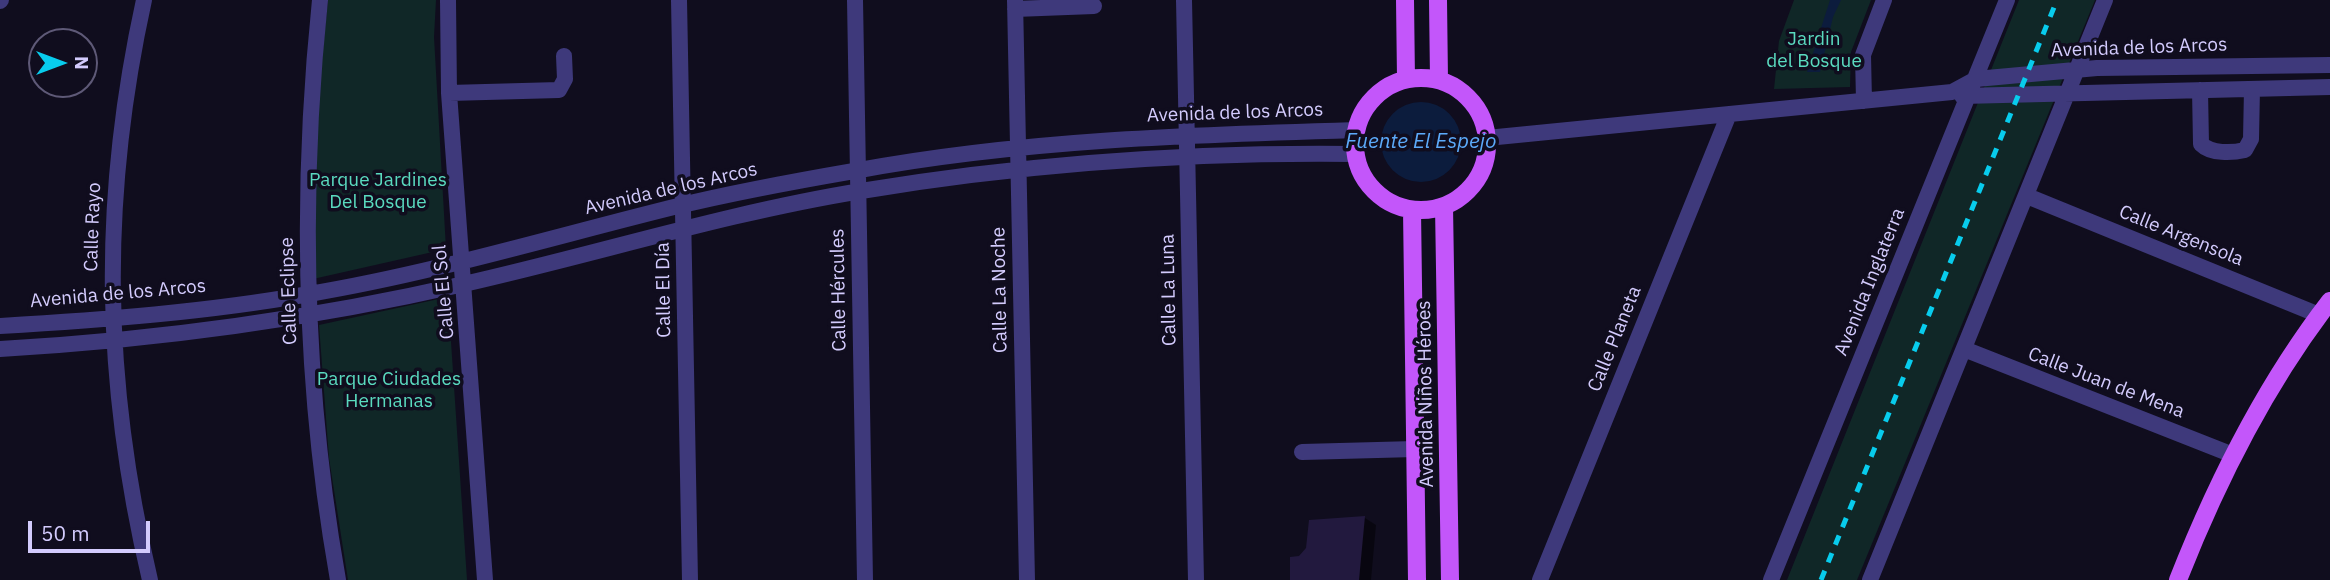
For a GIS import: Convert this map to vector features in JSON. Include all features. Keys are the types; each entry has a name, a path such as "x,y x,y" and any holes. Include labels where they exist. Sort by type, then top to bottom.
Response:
{"main road":[{"path":"1405,0 1406,79"},
{"path":"1438,0 1439,79"},
{"path":"1406,79 1439,79 1463,91 1475,104 1484,121 1488,138 1487,156 1477,179 1460,198 1444,206 1412,210 1387,201 1371,188 1361,172 1356,154 1356,130 1364,109 1379,92 1406,79"},
{"name":"Avenida Niños Héroes","path":"1444,206 1450,580"},
{"name":"Avenida Niños Héroes","path":"1412,210 1417,580"},
{"path":"2178,580 2233,455 2267,394 2325,308"}],"street":[{"name":"Calle Rayo","path":"144,0 131,60 115,176 113,319 130,485 150,580"},
{"name":"Calle Eclipse","path":"320,0 308,125 310,316 328,521 338,580"},
{"name":"Calle El Sol","path":"448,0 449,93 485,580"},
{"name":"Calle El Día","path":"679,0 690,580"},
{"name":"Calle Hércules","path":"855,0 865,580"},
{"name":"Calle La Luna","path":"1184,0 1196,580"},
{"path":"1864,101 1863,55 1884,0"},
{"name":"Avenida Inglaterra","path":"1771,580 2007,0"},
{"path":"1870,580 2105,0"},
{"path":"1015,4 1094,6"},
{"name":"Calle La Noche","path":"1015,4 1027,580"},
{"path":"449,93 559,90 565,79 564,55"},
{"name":"Avenida de los Arcos","path":"1488,138 1952,92 1976,79 2077,70 2330,65"},
{"name":"Avenida de los Arcos","path":"1952,92 1968,98 2069,92 2330,88"},
{"path":"2200,90 2201,144 2211,151 2239,151 2245,150 2251,139 2252,89"},
{"name":"Calle Planeta","path":"1539,580 1729,114"},
{"name":"Avenida de los Arcos","path":"0,326 113,319 310,294 462,261 683,205 858,170 1018,147 1187,134 1356,130"},
{"path":"0,349 115,342 310,316 465,284 683,228 858,192 1019,169 1188,157 1356,154"},
{"name":"Calle Argensola","path":"2027,196 2325,308"},
{"name":"Calle Juan de Mena","path":"1964,349 2233,455"},
{"path":"1302,452 1415,449"}],"green space":[{"name":"Parque Jardines Del Bosque","path":"328,0 436,0 434,37 446,249 313,279 314,136"},
{"name":"Jardin del Bosque","path":"1794,0 1871,0 1851,52 1850,87 1774,89 1779,41"},
{"path":"2019,0 2095,0 1857,580 1787,580"},
{"name":"Parque Ciudades Hermanas","path":"448,297 467,580 348,580 329,458 319,325"}],"water":[{"path":"1830,0 1841,0 1833,17 1820,72 1807,72"},
{"name":"Fuente El Espejo","path":"1421,102 1436,105 1449,114 1458,127 1461,142 1458,157 1449,170 1436,179 1421,182 1406,179 1393,170 1384,157 1381,142 1384,127 1393,114 1406,105"}],"building":[{"path":"1365,516 1359,580 1290,580 1290,557 1299,556 1306,548 1309,520"}],"railway":[{"path":"1821,580 2057,0"}]}
